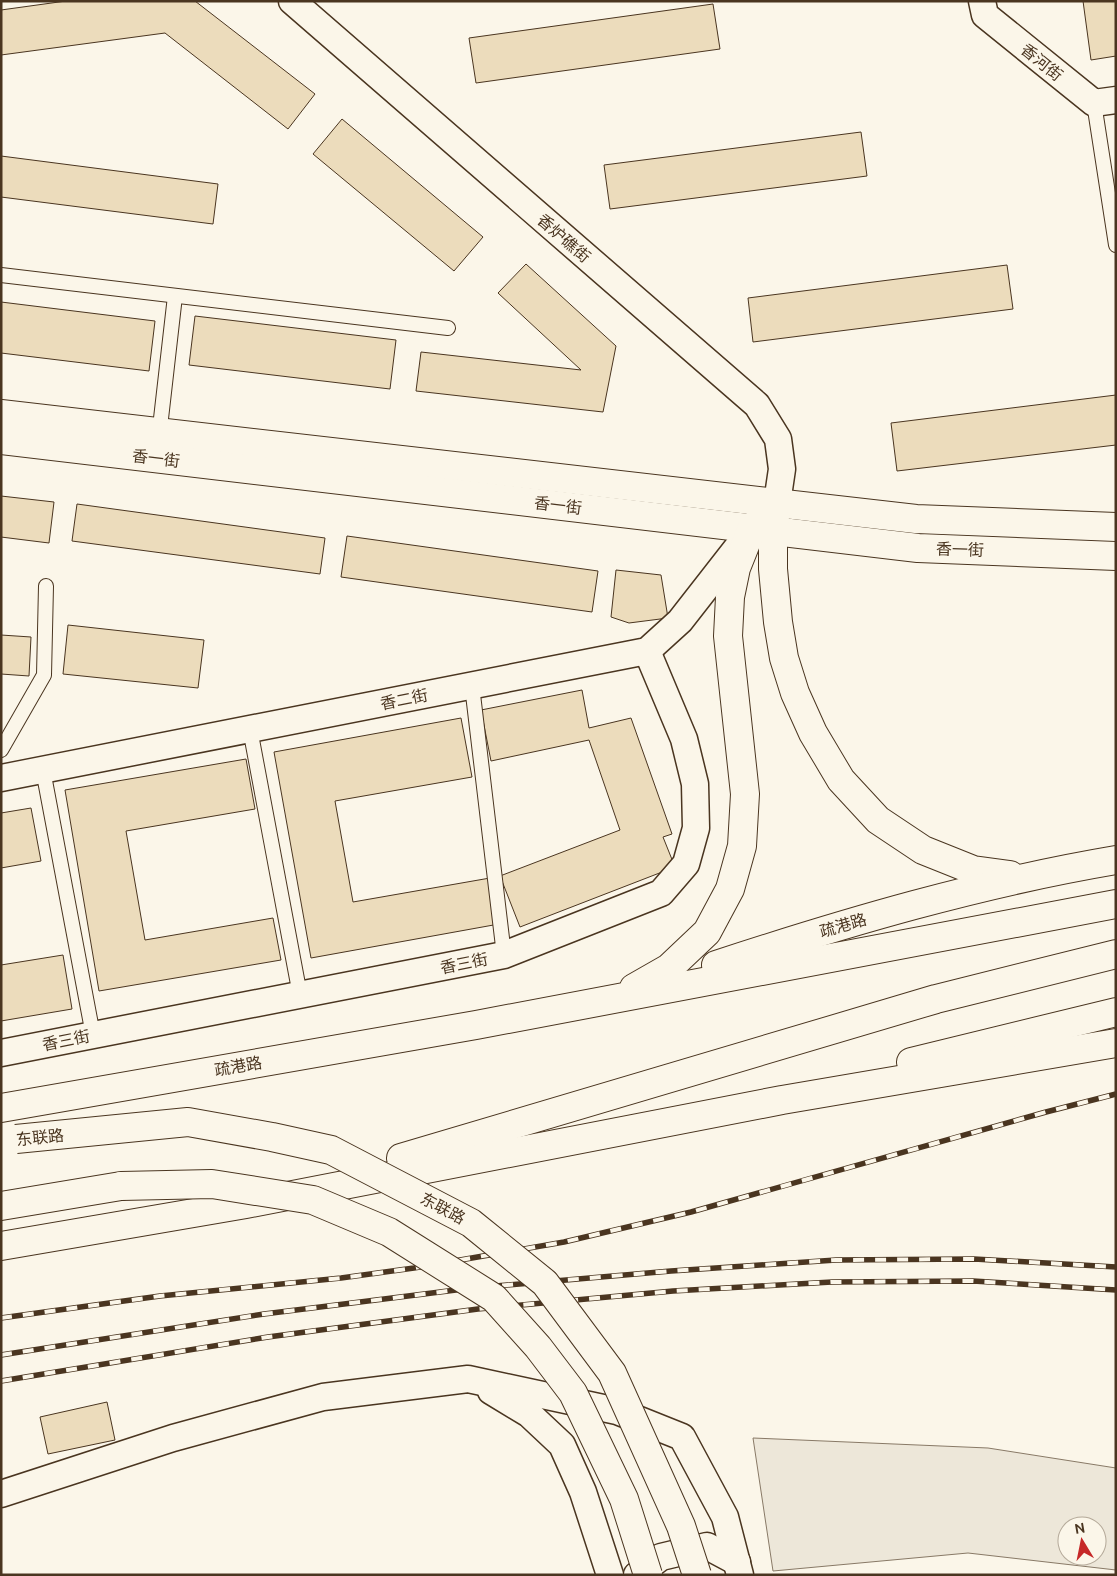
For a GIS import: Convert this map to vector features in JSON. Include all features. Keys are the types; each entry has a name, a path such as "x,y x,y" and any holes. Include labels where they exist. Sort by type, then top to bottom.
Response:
{"main road":[{"name":"香一街","path":"1,414 158,445 762,529 918,548 1116,556"},
{"name":"香一街","path":"1,440 158,445 777,503 916,520 1116,526"},
{"path":"615,998 669,968 707,932 730,889 742,846 745,794 728,636 730,597 736,568 777,503"},
{"path":"762,529 773,569 778,622 784,658 795,693 813,733 842,780 878,820 923,850 973,870 1029,877"},
{"name":"疏港路","path":"1,1108 476,1025 615,998 800,937 950,895 1075,867 1116,860"},
{"path":"615,998 1116,904"},
{"path":"246,1204 936,999 1116,954"},
{"path":"782,1100 934,1056 1116,1012"},
{"path":"1,1246 246,1204 782,1100 1116,1043"},
{"name":"东联路","path":"1,1142 188,1122 331,1150 471,1223 545,1283 612,1373 681,1526 697,1575"},
{"path":"1,1194 70,1186 212,1184 313,1200 389,1232 494,1298 538,1347 573,1394 624,1499 648,1575"},
{"path":"1,1206 121,1186"}],"street":[{"name":"香炉礁街","path":"292,1 757,405 778,438 782,469 777,503"},
{"name":"香河街","path":"982,1 985,15 1105,101"},
{"path":"647,651 680,621 762,529"},
{"name":"香二街","path":"1,778 647,651"},
{"name":"香三街","path":"1,1053 504,955 661,894 686,864 696,828 696,784 684,739 647,651"},
{"path":"468,1379 529,1414 562,1445 584,1492 610,1575"},
{"path":"1,1494 173,1438 323,1397 468,1379 616,1411 682,1437 725,1517 738,1568"},
{"path":"637,1575 661,1557 707,1546 738,1568"}],"lane":[{"path":"1105,101 1116,245"},
{"path":"1,275 448,328"},
{"path":"158,445 176,296"},
{"path":"1,750 44,675 46,586"},
{"path":"472,686 504,955"},
{"path":"250,729 300,995"},
{"path":"43,770 93,1035"}],"shaded area":[{"path":"753,1438 988,1448 1116,1468 1116,1570 1081,1566 1107,1566 1107,1516 1057,1516 1057,1563 968,1553 773,1571"}],"building":[{"path":"66,1 195,1 315,94 288,129 165,33 1,55 1,10"},
{"path":"1083,1 1116,1 1116,56 1091,60"},
{"path":"713,4 720,49 476,83 469,38"},
{"path":"342,119 483,237 454,271 313,154"},
{"path":"861,132 867,176 610,209 604,165"},
{"path":"1,156 218,184 213,224 1,197"},
{"path":"526,264 616,346 603,412 416,391 421,352 581,370 498,293"},
{"path":"1007,265 1013,309 753,342 748,298"},
{"path":"1,302 155,321 149,371 1,353"},
{"path":"195,316 396,340 390,389 189,365"},
{"path":"1116,395 1116,445 897,471 891,423"},
{"path":"1,496 54,502 49,543 1,537"},
{"path":"77,504 325,538 320,574 72,541"},
{"path":"347,536 598,571 592,612 341,577"},
{"path":"616,570 661,575 668,618 629,623 611,617"},
{"path":"68,625 204,640 198,688 63,674"},
{"path":"1,635 31,637 29,676 1,674"},
{"path":"582,690 589,728 631,718 672,834 663,837 675,867 520,927 500,876 620,830 589,740 491,761 481,710"},
{"path":"461,718 472,777 335,801 353,902 490,878 499,924 311,958 274,752"},
{"path":"246,759 255,809 126,831 145,940 273,918 281,960 99,991 65,790"},
{"path":"31,808 41,861 1,868 1,813"},
{"path":"63,955 72,1009 1,1021 1,965"},
{"path":"107,1402 115,1440 48,1454 40,1417"}],"railway":[{"path":"1,1318 160,1296 341,1278 414,1268 564,1242 691,1212 1116,1094"},
{"path":"1,1355 264,1314 472,1288 671,1271 836,1260 974,1259 1116,1267"},
{"path":"1,1381 268,1337 478,1309 673,1291 832,1282 973,1281 1116,1290"}]}
